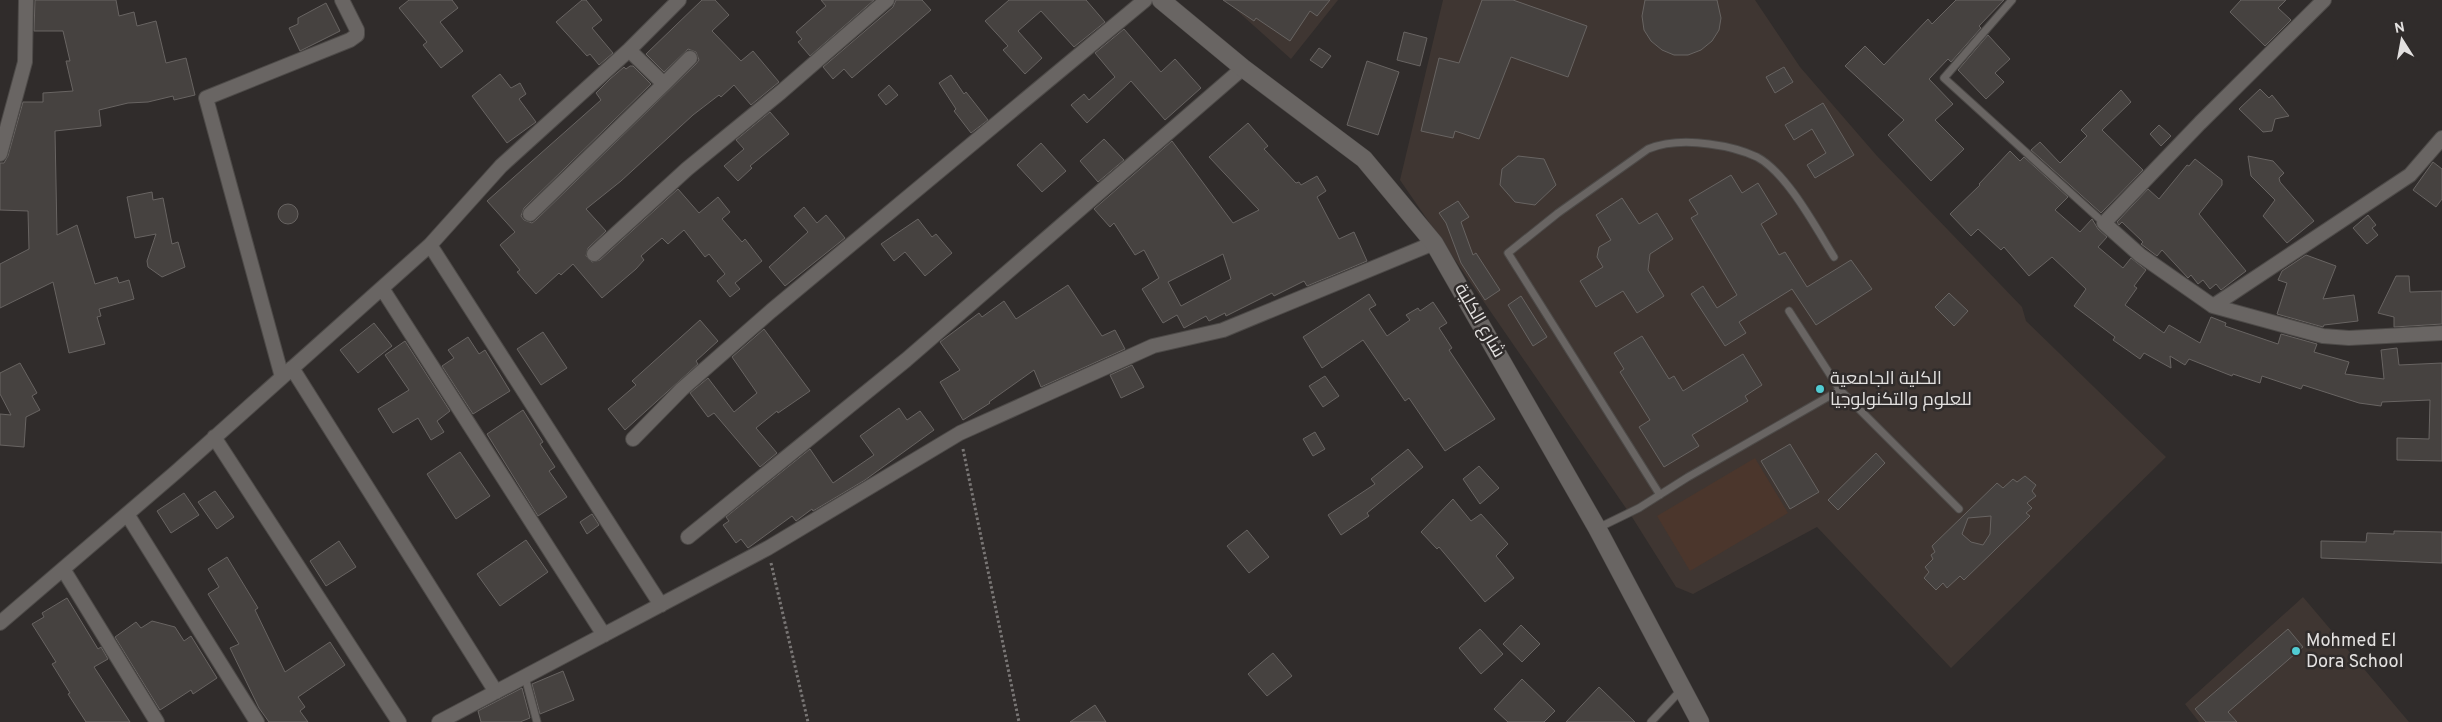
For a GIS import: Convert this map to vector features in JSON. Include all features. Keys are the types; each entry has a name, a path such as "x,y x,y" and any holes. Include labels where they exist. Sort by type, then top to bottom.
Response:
{"street":[{"path":"0,154 25,62 26,0"},
{"path":"342,0 358,30 357,35 350,40 206,98 287,372 496,692"},
{"path":"0,623 127,514 430,245 502,166 629,50 679,0"},
{"path":"594,254 687,169 781,92 887,0"},
{"path":"633,439 682,389 771,311 1145,0"},
{"name":"شارع الكلية","path":"1161,0 1243,68 1364,159 1434,242 1598,528 1700,722"},
{"path":"2324,0 2200,123 2104,223 2140,255 2213,306 2323,336 2349,338 2442,333"},
{"path":"629,50 664,84"},
{"path":"530,214 690,58"},
{"path":"688,537 906,360 1243,68"},
{"path":"2213,306 2410,175 2442,138"},
{"path":"440,722 768,548 960,433 1153,346 1223,330 1434,242"},
{"path":"430,245 661,605"},
{"path":"380,290 385,293 604,635"},
{"path":"214,437 399,722"},
{"path":"127,514 257,722"},
{"path":"63,569 157,722"}],"lane":[{"path":"2012,0 1944,78 2104,223"},
{"path":"1660,495 1508,253 1558,212 1648,149 1663,143 1691,141 1728,146 1758,158 1782,179 1834,256"},
{"path":"1789,311 1840,390 1958,509"},
{"path":"1598,528 1660,495 1840,390"},
{"path":"525,677 536,722"},
{"path":"1651,722 1682,688"}],"path":[{"path":"960,433 1019,722"},
{"path":"768,548 808,722"}],"shaded area":[{"path":"1225,0 1338,0 1291,59"},
{"name":"الكلية الجامعية للعلوم والتكنولوجيا","path":"1443,0 1755,0 1800,67 1877,156 2022,307 2026,321 2166,457 1951,668 1817,527 1693,594 1676,587 1632,517 1400,180"},
{"path":"1755,458 1788,513 1690,571 1657,516"},
{"name":"Mohmed El Dora School","path":"2303,597 2409,722 2199,722 2185,704"}],"building":[{"path":"35,0 116,0 119,16 134,12 137,26 156,21 166,63 186,58 195,95 174,100 173,96 148,102 128,103 99,110 101,126 55,131 57,235 77,225 95,284 117,277 119,283 129,280 134,299 99,309 101,316 97,317 105,344 69,353 53,282 0,308 0,264 29,249 28,211 0,210 0,163 4,163 8,156 23,102 43,102 43,93 73,91 66,61 70,61 63,31 34,31"},
{"path":"409,0 452,0 458,8 440,22 463,51 441,68 423,45 427,42 399,8"},
{"path":"582,0 586,0 602,20 592,28 613,53 599,65 590,54 587,56 556,22"},
{"path":"702,0 715,0 729,15 712,31 741,61 753,51 779,82 751,105 734,85 721,97 719,95 693,115 621,181 586,209 606,231 588,248 586,256 592,262 600,260 678,189 699,213 718,197 730,212 722,219 742,242 745,239 762,261 735,283 740,289 730,297 717,281 725,274 709,254 705,257 684,230 668,244 662,238 641,256 644,260 636,269 602,298 573,264 561,275 559,273 536,294 517,272 520,270 500,245 515,232 487,201 601,100 596,93 610,79 624,67 626,69 633,66 651,84 524,208 521,216 524,220 532,223 536,220 696,64 699,60 696,52 688,49 664,72 646,54"},
{"path":"821,0 874,0 810,56 798,42 802,39 796,32 826,6"},
{"path":"896,0 922,0 931,10 852,78 844,69 833,79 823,67 893,7"},
{"path":"1009,0 1086,0 1105,22 1074,47 1041,11 1018,31 1042,58 1025,74 1003,50 1008,46 985,21"},
{"path":"1223,0 1330,0 1317,16 1310,11 1290,41 1256,18 1254,21"},
{"path":"1482,0 1513,0 1587,26 1568,77 1511,57 1479,139 1455,131 1453,138 1421,131 1439,58 1459,63"},
{"path":"1645,0 1717,0 1721,18 1719,30 1712,41 1701,50 1688,55 1674,55 1662,50 1651,41 1644,30 1642,16"},
{"path":"1956,0 2004,0 1979,26 1981,28 1951,62 1948,59 1929,79 1953,104 1935,120 1964,149 1931,181 1888,135 1904,120 1845,66 1865,46 1884,65 1928,19 1932,24"},
{"path":"2241,0 2286,0 2278,8 2291,20 2265,46 2230,12"},
{"path":"326,3 340,31 300,51 289,28 298,24 298,18"},
{"path":"1124,29 1161,72 1175,59 1201,88 1165,120 1131,81 1087,123 1071,105 1084,94 1089,100 1115,77 1095,53"},
{"path":"1404,32 1427,38 1420,66 1397,60"},
{"path":"1988,35 2010,59 1995,73 2004,82 1986,99 1958,70"},
{"path":"1319,48 1331,56 1322,68 1310,60"},
{"path":"1367,61 1399,72 1378,135 1347,125"},
{"path":"1784,67 1793,82 1775,93 1766,77"},
{"path":"500,74 511,88 520,83 526,94 519,99 536,122 507,143 472,96"},
{"path":"951,75 964,94 966,92 988,120 971,133 954,111 956,109 939,83"},
{"path":"889,85 898,95 886,105 878,95"},
{"path":"2260,89 2269,98 2272,95 2289,116 2275,119 2272,131 2263,132 2239,109"},
{"path":"2121,90 2131,102 2102,130 2143,170 2101,213 2031,150 2040,142 2060,163 2087,136 2081,130"},
{"path":"1823,103 1854,155 1815,178 1807,165 1826,153 1812,129 1794,140 1785,125"},
{"path":"770,112 789,134 750,166 752,168 738,181 724,166 744,149 736,140"},
{"path":"1248,123 1268,146 1264,149 1296,183 1299,182 1301,185 1317,176 1326,191 1317,197 1339,239 1354,232 1367,261 1307,286 1304,281 1274,296 1272,293 1226,316 1225,313 1209,321 1206,316 1184,328 1177,315 1163,323 1142,289 1159,278 1144,250 1135,255 1114,223 1110,227 1094,209 1172,141 1233,223 1259,210 1209,157","holes":["1223,254 1231,279 1181,306 1168,282"]},
{"path":"2159,125 2171,136 2161,146 2150,134"},
{"path":"1104,139 1124,160 1098,182 1080,161"},
{"path":"1041,143 1066,171 1042,192 1017,165"},
{"path":"2010,151 2020,161 2024,157 2068,197 2055,210 2080,232 2092,219 2098,229 2107,237 2098,247 2123,268 2131,258 2146,270 2134,286 2137,288 2125,305 2164,333 2169,325 2200,343 2211,317 2226,323 2225,326 2278,344 2281,334 2317,344 2314,352 2349,362 2345,374 2384,379 2381,350 2397,348 2399,365 2442,363 2442,461 2397,460 2397,438 2429,439 2430,400 2382,402 2381,406 2359,403 2303,385 2301,389 2262,376 2260,383 2233,374 2232,376 2189,359 2185,365 2170,356 2171,368 2144,353 2140,359 2113,340 2115,337 2074,306 2086,289 2052,257 2029,276 2004,247 2001,250 1978,229 1971,236 1950,214 1980,185"},
{"path":"1518,156 1544,159 1556,185 1535,205 1515,202 1500,185 1502,169"},
{"path":"2248,156 2273,161 2284,173 2279,178 2280,182 2314,221 2287,243 2263,216 2275,200 2251,176"},
{"path":"2195,159 2222,180 2222,185 2199,214 2246,271 2221,290 2216,284 2210,289 2203,280 2198,284 2191,275 2188,278 2162,250 2157,256 2141,244 2143,242 2122,222 2119,225 2117,222 2148,189 2159,199 2187,165 2189,166"},
{"path":"2433,162 2442,169 2442,199 2436,207 2413,190"},
{"path":"1731,175 1742,193 1758,183 1777,214 1761,224 1779,255 1785,252 1807,287 1851,260 1872,289 1816,325 1792,289 1739,322 1746,333 1725,346 1691,294 1703,286 1717,308 1737,295 1691,218 1698,214 1689,200"},
{"path":"152,192 153,200 163,198 172,244 178,242 185,267 162,277 148,267 147,261 156,234 135,238 127,197"},
{"path":"1622,198 1639,224 1657,213 1673,239 1650,254 1648,270 1664,296 1637,313 1623,291 1596,307 1580,281 1603,267 1597,257 1599,247 1611,240 1596,215"},
{"path":"1458,201 1469,217 1461,222 1473,255 1476,253 1500,290 1485,300 1461,263 1446,223 1439,213"},
{"path":"288,204 295,207 298,214 295,221 288,224 281,221 278,214 281,207"},
{"path":"804,207 817,223 826,215 845,238 785,286 769,267 808,232 794,216"},
{"path":"2368,215 2376,225 2372,228 2378,235 2367,244 2353,228"},
{"path":"918,219 932,237 936,234 952,253 925,276 905,252 894,261 881,244"},
{"path":"2306,255 2336,266 2323,299 2354,295 2358,321 2324,325 2323,327 2277,314 2287,283 2278,280 2282,271"},
{"path":"2396,276 2409,276 2410,292 2442,291 2442,324 2394,327 2394,317 2378,313"},
{"path":"1068,285 1102,336 1115,330 1125,349 1041,387 1034,370 990,403 963,420 940,382 960,370 940,342 979,313 982,317 1004,301 1016,319"},
{"path":"1949,293 1968,311 1954,326 1935,307"},
{"path":"1369,294 1376,305 1369,309 1387,336 1410,320 1406,315 1418,308 1420,311 1433,302 1447,323 1439,328 1452,348 1449,350 1495,419 1445,451 1409,398 1405,401 1363,340 1322,368 1303,337"},
{"path":"1521,296 1547,337 1533,346 1508,305"},
{"path":"700,320 718,341 696,361 698,364 625,430 608,409 636,385 632,381"},
{"path":"374,323 392,346 358,373 340,350"},
{"path":"764,329 810,391 778,413 777,411 756,428 777,453 760,467 714,413 708,417 690,393 708,378 734,412 757,393 732,357"},
{"path":"543,332 567,368 541,385 517,349"},
{"path":"1642,336 1669,379 1674,376 1683,391 1743,354 1762,385 1745,396 1748,401 1692,435 1699,446 1664,467 1639,427 1650,420 1620,372 1624,369 1614,353"},
{"path":"468,337 479,354 485,350 510,391 473,414 442,366 454,358 448,350"},
{"path":"405,341 450,411 437,421 444,432 431,440 418,418 393,433 378,409 409,390 385,355"},
{"path":"20,363 37,393 32,396 40,410 26,417 24,447 0,445 0,414 11,415 0,394 0,373"},
{"path":"1132,365 1144,387 1121,398 1110,375"},
{"path":"1325,376 1339,396 1323,407 1309,386"},
{"path":"899,408 907,420 920,411 934,430 865,480 813,511 812,509 796,521 792,516 748,548 741,539 736,543 723,525 729,521 726,517 810,449 833,483 874,455 860,436"},
{"path":"523,410 543,442 540,444 555,467 549,471 567,497 538,516 487,434"},
{"path":"1315,432 1325,449 1313,456 1303,439"},
{"path":"1790,444 1819,492 1790,509 1761,461"},
{"path":"1408,449 1423,467 1367,513 1369,516 1341,535 1328,515 1375,484 1371,479"},
{"path":"460,452 490,496 456,519 427,474"},
{"path":"1876,453 1885,463 1838,510 1828,500"},
{"path":"1479,466 1499,488 1480,504 1463,479"},
{"path":"2025,476 2036,485 2032,491 2036,496 2027,503 2032,508 2026,513 2030,516 1964,580 1960,576 1947,588 1943,583 1936,590 1924,578 1929,572 1925,567 1933,559 1931,555 1935,552 1932,546 1997,483 2003,488 2013,479 2017,482","holes":["1991,516 1990,534 1983,545 1971,542 1962,534 1968,518"]},
{"path":"215,491 234,517 217,529 198,502"},
{"path":"184,493 199,515 171,533 157,511"},
{"path":"1453,499 1471,521 1481,514 1508,544 1496,556 1514,578 1485,602 1439,547 1437,549 1421,532"},
{"path":"592,514 599,525 587,534 580,522"},
{"path":"1247,530 1269,557 1249,573 1227,546"},
{"path":"2394,531 2442,532 2442,563 2321,558 2321,541 2366,542 2367,533 2394,534"},
{"path":"526,540 548,572 500,606 477,574"},
{"path":"339,541 356,567 326,586 310,561"},
{"path":"227,557 258,608 255,610 285,672 330,642 345,665 298,697 305,707 300,711 308,722 269,722 259,708 230,648 239,644 208,594 219,587 208,569"},
{"path":"67,598 98,649 101,647 108,659 94,667 130,722 86,722 52,664 56,662 32,624 44,617 42,613"},
{"path":"152,621 175,627 184,641 191,636 217,678 193,694 191,690 160,710 115,637 136,622 141,628"},
{"path":"1521,625 1540,644 1522,662 1503,644"},
{"path":"1480,629 1503,654 1481,674 1459,648"},
{"path":"2288,629 2303,647 2228,712 2237,722 2206,722 2195,709"},
{"path":"1273,653 1292,676 1267,696 1248,674"},
{"path":"563,671 574,700 540,714 532,684"},
{"path":"1522,679 1555,711 1544,722 1508,722 1494,709"},
{"path":"1599,687 1635,722 1566,722"},
{"path":"522,688 530,718 520,722 481,722 478,711"},
{"path":"1095,705 1106,722 1070,722"}],"place":[{"name":"الكلية الجامعية للعلوم والتكنولوجيا","path":"1820,389"},
{"name":"Mohmed El Dora School","path":"2296,651"}]}
